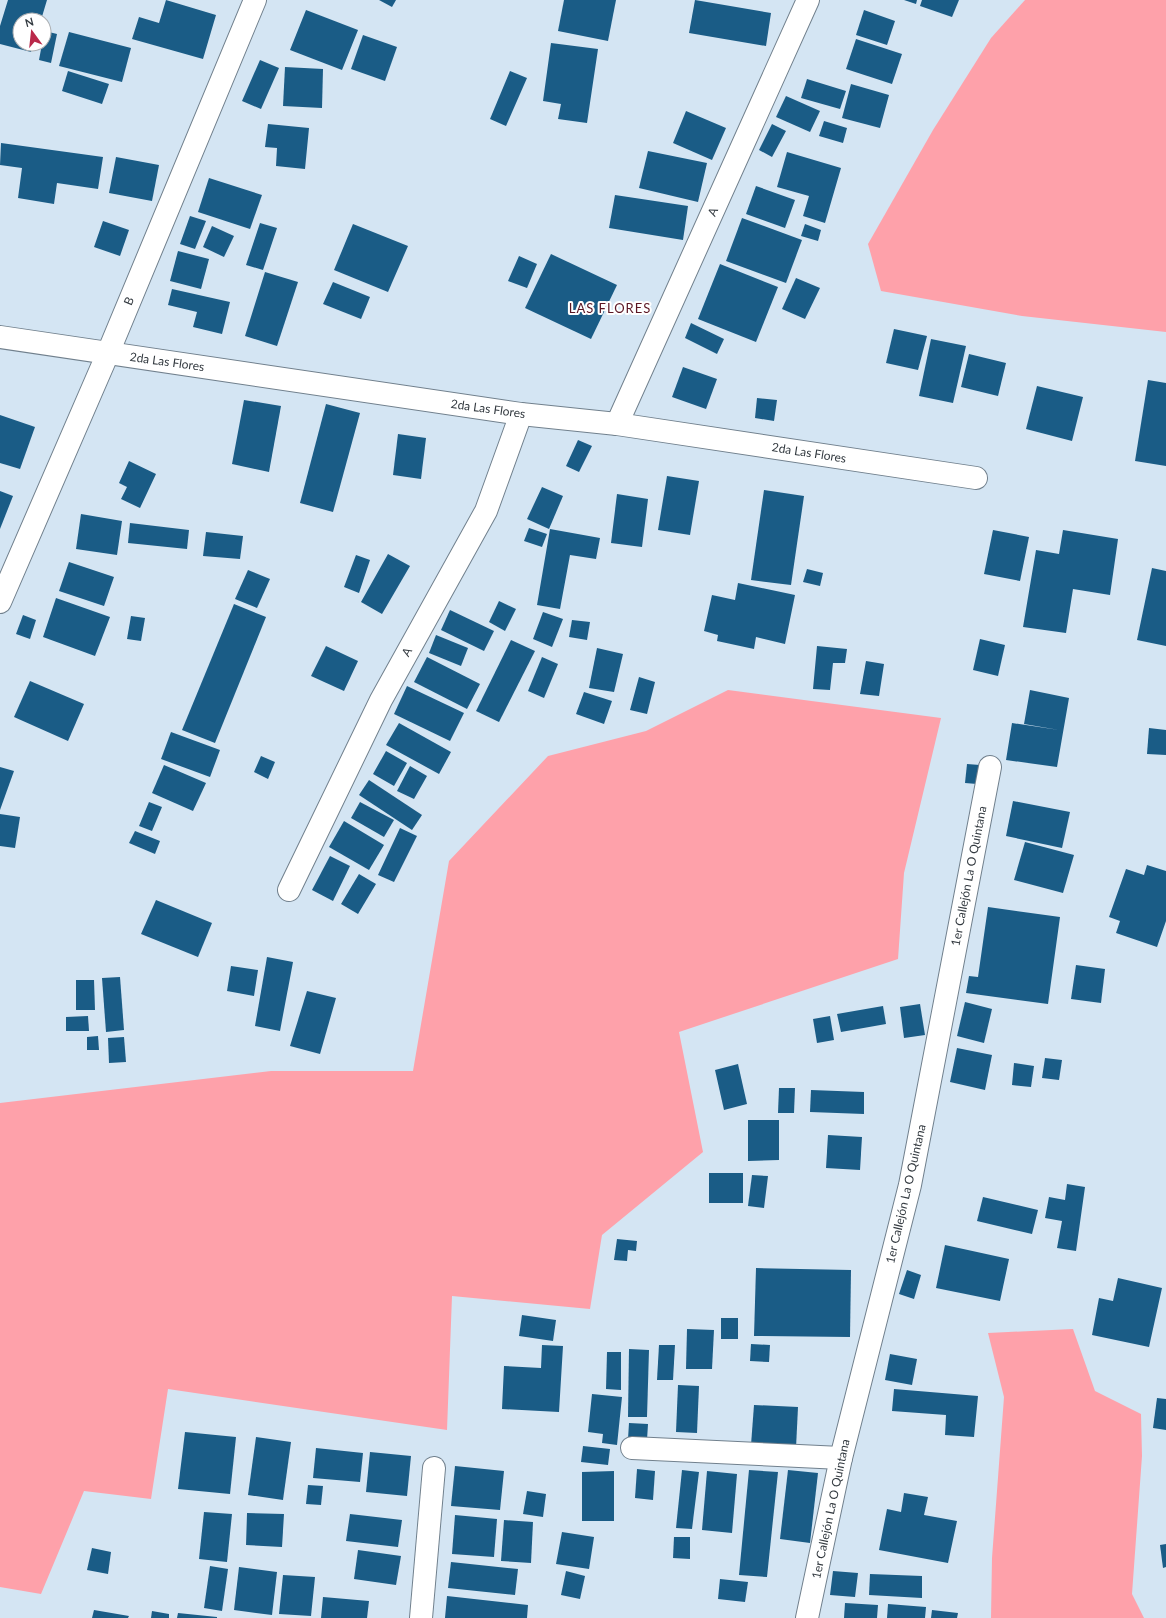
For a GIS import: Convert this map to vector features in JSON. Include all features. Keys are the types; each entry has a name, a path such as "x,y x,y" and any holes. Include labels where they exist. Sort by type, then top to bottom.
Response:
{"street":[{"name":"B","path":"0,602 108,353 255,0"},
{"name":"A","path":"617,424 808,0"},
{"name":"2da Las Flores","path":"0,337 521,414 617,424 976,478"},
{"name":"A","path":"289,890 381,700 486,511 521,414"},
{"name":"1er Callejón La O Quintana","path":"807,1618 841,1458 910,1185 990,767"},
{"path":"632,1448 841,1458"},
{"path":"420,1618 434,1468"}],"shaded area":[{"path":"1025,0 1166,0 1166,332 1022,316 881,291 868,244 933,130 991,38"},
{"path":"728,690 941,718 904,873 898,959 679,1032 703,1152 602,1235 590,1309 452,1296 447,1430 168,1389 151,1499 84,1491 41,1594 0,1587 0,1103 271,1071 413,1071 449,861 548,756 646,731"},
{"path":"1073,1329 1095,1391 1141,1414 1142,1456 1132,1594 1144,1618 991,1618 992,1558 1004,1397 988,1333"}],"building":[{"path":"8,0 47,0 43,12 12,12 12,47 0,44 0,26"},
{"path":"166,0 216,15 203,59 132,39 139,17 159,23"},
{"path":"379,0 396,0 392,7"},
{"path":"564,0 616,0 608,41 558,31"},
{"path":"695,0 771,13 766,46 689,33"},
{"path":"904,0 917,0 916,4"},
{"path":"922,0 959,0 952,17 920,6"},
{"path":"306,10 358,30 342,70 290,50"},
{"path":"864,10 895,21 887,45 856,35"},
{"path":"69,32 131,48 122,82 59,66"},
{"path":"52,33 57,34 51,63 39,60 40,52 52,52"},
{"path":"363,35 397,47 385,81 351,69"},
{"path":"856,39 902,54 892,84 846,69"},
{"path":"551,43 598,49 587,123 558,119 561,104 543,101"},
{"path":"260,60 279,68 261,109 242,101"},
{"path":"285,67 323,69 322,108 283,106"},
{"path":"68,71 109,84 102,104 62,91"},
{"path":"510,71 527,78 506,126 490,119"},
{"path":"807,79 846,91 840,109 801,98"},
{"path":"851,84 889,95 880,128 842,118"},
{"path":"786,96 820,111 810,132 776,117"},
{"path":"686,111 726,128 712,160 673,143"},
{"path":"824,121 847,128 843,143 819,136"},
{"path":"268,124 309,128 305,169 276,166 277,148 265,147"},
{"path":"772,124 786,131 772,157 759,150"},
{"path":"1,143 103,157 98,189 57,183 54,204 18,198 22,168 0,165"},
{"path":"648,151 707,163 698,202 639,188"},
{"path":"787,152 841,168 825,223 803,216 809,196 777,187"},
{"path":"116,157 159,165 152,201 109,193"},
{"path":"209,178 262,195 250,229 198,212"},
{"path":"756,186 795,200 785,228 746,214"},
{"path":"615,195 688,206 683,240 609,228"},
{"path":"190,216 206,221 195,249 180,244"},
{"path":"742,218 802,240 786,283 726,261"},
{"path":"103,221 129,230 120,256 94,247"},
{"path":"260,223 277,228 263,270 246,265"},
{"path":"353,224 408,246 388,292 334,270"},
{"path":"805,224 821,230 818,241 801,236"},
{"path":"212,226 234,236 224,257 203,247"},
{"path":"178,251 209,259 201,289 170,281"},
{"path":"551,254 617,285 591,339 525,308"},
{"path":"519,256 537,264 527,288 508,281"},
{"path":"720,264 778,287 756,342 698,319"},
{"path":"265,272 298,282 277,346 245,336"},
{"path":"796,278 820,288 805,319 782,309"},
{"path":"333,282 370,297 361,319 323,304"},
{"path":"172,289 230,302 222,334 193,327 197,312 168,305"},
{"path":"691,323 724,339 717,354 685,338"},
{"path":"894,329 927,336 918,370 886,363"},
{"path":"931,339 966,346 953,403 919,396"},
{"path":"969,354 1006,363 998,396 961,387"},
{"path":"683,367 717,379 706,409 672,397"},
{"path":"1148,380 1166,383 1166,466 1135,461"},
{"path":"1037,386 1083,397 1072,441 1026,429"},
{"path":"757,398 777,400 774,421 755,418"},
{"path":"244,400 281,406 269,472 232,464"},
{"path":"326,404 360,413 333,512 300,503"},
{"path":"0,415 35,427 20,469 0,463"},
{"path":"398,434 426,438 421,479 393,475"},
{"path":"578,440 592,446 579,472 566,466"},
{"path":"129,461 156,474 140,508 121,499 127,487 119,483"},
{"path":"667,476 699,481 690,535 658,530"},
{"path":"542,487 563,496 549,529 527,519"},
{"path":"764,490 804,496 791,585 751,580"},
{"path":"0,491 13,496 0,529"},
{"path":"617,494 648,499 642,547 611,543"},
{"path":"81,514 122,521 117,555 76,549"},
{"path":"130,523 189,530 187,549 128,543"},
{"path":"529,528 547,534 542,547 524,541"},
{"path":"550,529 600,538 596,559 570,555 560,609 537,605"},
{"path":"993,530 1029,537 1020,581 984,574"},
{"path":"1063,530 1118,539 1110,595 1073,589 1066,633 1023,627 1036,550 1059,554"},
{"path":"206,532 243,536 240,559 203,556"},
{"path":"388,554 410,566 382,614 361,602"},
{"path":"356,555 370,560 359,593 344,587"},
{"path":"69,562 114,577 104,606 59,591"},
{"path":"1152,568 1166,571 1166,646 1137,640"},
{"path":"807,569 823,573 820,586 803,582"},
{"path":"248,570 270,579 257,608 235,599"},
{"path":"738,583 795,595 785,644 756,637 754,649 717,641 718,635 704,631 712,595 735,600"},
{"path":"56,598 110,617 95,656 43,637"},
{"path":"499,601 516,609 505,631 489,622"},
{"path":"234,604 266,617 215,743 182,730"},
{"path":"450,610 494,631 484,651 441,630"},
{"path":"543,612 563,619 552,647 533,639"},
{"path":"23,615 36,620 30,639 16,634"},
{"path":"131,616 145,618 141,641 127,639"},
{"path":"572,620 590,622 587,640 569,637"},
{"path":"436,635 468,648 461,666 429,653"},
{"path":"980,639 1005,645 998,676 973,670"},
{"path":"511,640 535,651 499,722 476,711"},
{"path":"326,646 358,661 344,691 311,676"},
{"path":"817,646 847,649 845,663 833,663 830,690 813,689"},
{"path":"597,648 623,654 614,692 589,688"},
{"path":"427,657 480,684 467,709 414,682"},
{"path":"542,657 558,664 544,698 528,691"},
{"path":"866,661 884,664 879,696 860,694"},
{"path":"639,677 655,682 647,714 630,710"},
{"path":"30,681 84,704 68,741 14,717"},
{"path":"407,686 464,713 450,741 394,714"},
{"path":"1030,690 1069,698 1057,767 1006,760 1012,723 1059,730 1024,724"},
{"path":"584,692 612,701 604,724 576,714"},
{"path":"399,723 451,752 439,774 386,745"},
{"path":"1149,728 1166,730 1166,755 1147,754"},
{"path":"171,732 220,750 210,777 161,759"},
{"path":"386,751 407,763 394,786 373,774"},
{"path":"261,756 275,762 268,779 254,772"},
{"path":"967,764 980,765 977,784 965,783"},
{"path":"164,765 206,783 193,811 152,793"},
{"path":"410,766 427,776 414,799 397,791"},
{"path":"0,767 14,771 0,810"},
{"path":"369,780 422,815 412,830 359,795"},
{"path":"1013,801 1070,812 1062,848 1006,836"},
{"path":"149,802 162,807 152,831 139,826"},
{"path":"360,802 394,820 384,837 351,818"},
{"path":"0,814 20,817 15,848 0,846"},
{"path":"344,821 384,845 369,870 329,847"},
{"path":"400,828 417,836 394,882 378,875"},
{"path":"135,831 160,841 155,854 129,843"},
{"path":"1025,842 1074,855 1063,893 1014,880"},
{"path":"330,856 350,866 333,901 312,890"},
{"path":"1147,865 1166,871 1166,921 1157,947 1116,933 1120,921 1109,917 1126,869 1144,875"},
{"path":"359,874 376,884 358,914 341,904"},
{"path":"156,900 212,923 198,957 141,934"},
{"path":"988,907 1060,917 1048,1004 966,993 969,976 978,977"},
{"path":"267,957 293,962 280,1031 255,1026"},
{"path":"1076,965 1105,969 1101,1003 1071,999"},
{"path":"231,966 258,970 254,996 227,991"},
{"path":"120,977 124,1030 106,1032 102,978"},
{"path":"76,980 94,980 95,1010 76,1010"},
{"path":"307,991 336,998 320,1054 290,1046"},
{"path":"965,1002 992,1009 984,1043 957,1036"},
{"path":"920,1004 925,1035 904,1038 900,1007"},
{"path":"883,1006 886,1024 841,1032 837,1014"},
{"path":"88,1016 89,1031 66,1031 66,1017"},
{"path":"830,1016 834,1040 817,1043 813,1019"},
{"path":"98,1036 99,1050 87,1050 87,1037"},
{"path":"124,1037 126,1062 109,1063 108,1038"},
{"path":"957,1048 992,1055 985,1090 950,1082"},
{"path":"1045,1058 1062,1060 1059,1080 1042,1078"},
{"path":"1014,1063 1034,1066 1031,1087 1012,1085"},
{"path":"738,1064 747,1104 724,1110 715,1070"},
{"path":"779,1088 795,1088 794,1113 778,1113"},
{"path":"811,1090 864,1092 864,1114 810,1112"},
{"path":"748,1120 779,1120 779,1160 748,1161"},
{"path":"828,1135 862,1137 860,1170 826,1168"},
{"path":"709,1173 743,1173 743,1203 709,1203"},
{"path":"752,1175 768,1176 764,1208 748,1206"},
{"path":"1067,1184 1085,1187 1076,1251 1057,1248 1062,1221 1045,1218 1049,1197 1065,1200"},
{"path":"983,1197 1038,1210 1032,1234 977,1221"},
{"path":"617,1239 637,1241 636,1251 628,1250 627,1261 614,1260"},
{"path":"945,1245 1009,1259 1000,1301 936,1288"},
{"path":"756,1268 851,1270 850,1337 754,1336"},
{"path":"907,1270 921,1275 914,1299 899,1294"},
{"path":"1118,1278 1162,1288 1149,1347 1092,1335 1099,1298 1113,1301"},
{"path":"522,1315 556,1320 553,1341 519,1336"},
{"path":"721,1318 738,1318 738,1339 721,1339"},
{"path":"687,1329 714,1330 712,1369 686,1369"},
{"path":"751,1344 770,1345 769,1362 750,1361"},
{"path":"542,1345 563,1346 559,1412 502,1409 504,1366 541,1368"},
{"path":"659,1345 675,1345 673,1380 657,1380"},
{"path":"629,1349 649,1350 647,1417 628,1417"},
{"path":"607,1352 621,1352 621,1390 606,1389"},
{"path":"890,1354 917,1359 912,1385 885,1380"},
{"path":"678,1385 699,1386 697,1433 676,1432"},
{"path":"894,1389 978,1396 974,1437 945,1435 946,1415 892,1411"},
{"path":"592,1394 622,1397 617,1445 602,1443 603,1434 588,1432"},
{"path":"1157,1398 1166,1399 1166,1430 1153,1428"},
{"path":"754,1405 798,1407 796,1448 751,1445"},
{"path":"629,1423 648,1424 647,1440 628,1439"},
{"path":"185,1432 236,1437 230,1494 178,1489"},
{"path":"256,1437 291,1442 283,1500 248,1495"},
{"path":"583,1446 610,1449 608,1465 581,1462"},
{"path":"316,1448 363,1453 360,1482 313,1478"},
{"path":"370,1452 411,1456 407,1496 366,1492"},
{"path":"455,1466 504,1471 500,1510 451,1506"},
{"path":"637,1469 655,1471 653,1500 635,1498"},
{"path":"682,1470 699,1472 692,1529 676,1528"},
{"path":"749,1470 778,1472 767,1577 739,1575"},
{"path":"788,1470 818,1473 810,1543 780,1539"},
{"path":"614,1471 614,1521 582,1521 582,1472"},
{"path":"707,1471 737,1474 732,1533 702,1530"},
{"path":"308,1485 323,1486 321,1505 306,1504"},
{"path":"527,1491 546,1494 543,1517 523,1514"},
{"path":"904,1493 928,1497 924,1515 957,1521 948,1563 879,1550 887,1509 901,1512"},
{"path":"204,1512 232,1514 227,1562 199,1559"},
{"path":"247,1513 284,1514 282,1547 246,1545"},
{"path":"350,1514 402,1520 398,1547 346,1541"},
{"path":"455,1515 497,1519 494,1557 452,1554"},
{"path":"504,1520 533,1522 531,1563 501,1561"},
{"path":"562,1532 594,1537 589,1569 556,1564"},
{"path":"674,1537 690,1537 690,1559 673,1558"},
{"path":"1166,1544 1166,1567 1163,1568 1160,1545"},
{"path":"92,1548 111,1552 108,1574 87,1570"},
{"path":"358,1550 401,1556 396,1585 354,1579"},
{"path":"451,1562 518,1569 515,1595 448,1588"},
{"path":"210,1566 228,1569 222,1611 204,1608"},
{"path":"239,1567 277,1572 272,1615 234,1610"},
{"path":"566,1571 585,1576 580,1599 561,1595"},
{"path":"833,1571 858,1573 855,1597 830,1595"},
{"path":"870,1574 922,1576 922,1598 869,1595"},
{"path":"283,1575 315,1577 311,1616 279,1614"},
{"path":"720,1579 748,1582 745,1602 718,1599"},
{"path":"447,1596 528,1605 527,1618 445,1618"},
{"path":"323,1597 369,1601 367,1618 321,1618"},
{"path":"845,1603 878,1605 877,1618 844,1618"},
{"path":"888,1604 926,1607 925,1618 887,1618"},
{"path":"94,1610 129,1616 128,1618 92,1618"},
{"path":"932,1610 958,1613 957,1618 931,1618"},
{"path":"152,1611 169,1614 169,1618 151,1618"},
{"path":"178,1613 217,1617 217,1618 177,1618"}],"district":[{"name":"LAS FLORES","path":"610,308"}]}
